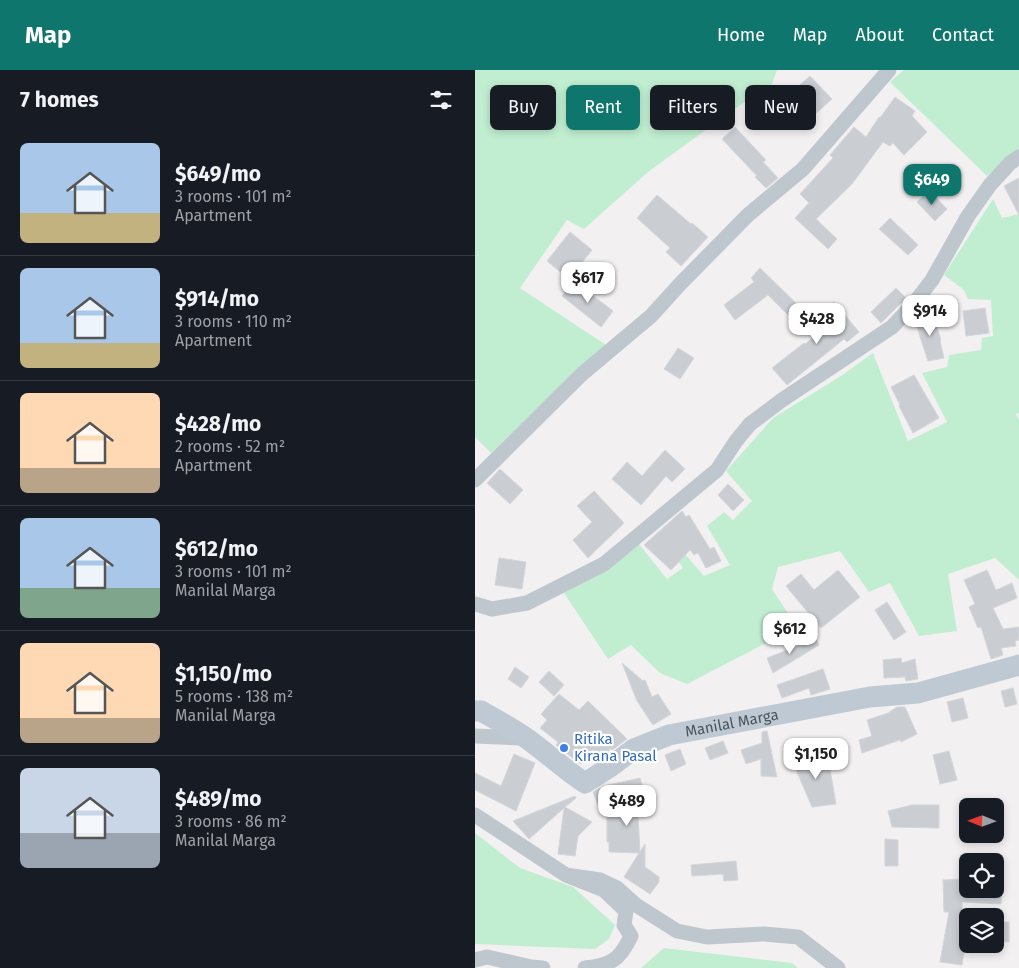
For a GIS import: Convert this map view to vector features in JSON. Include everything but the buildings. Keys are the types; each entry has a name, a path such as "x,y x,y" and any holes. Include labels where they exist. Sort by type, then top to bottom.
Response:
{"street":[{"path":"475,480 582,374 651,316 748,215 803,169 889,70"},
{"path":"475,604 492,609 527,603 604,564 717,470 750,424 782,400 891,327 912,306 932,280 968,216 990,185 1010,163 1019,157"},
{"name":"Manilal Marga","path":"475,711 481,711 526,738 555,760 563,769 585,783 633,749 669,735 870,697 918,693 1019,664"},
{"path":"475,736 491,735 526,738"},
{"path":"475,815 566,875 604,890 626,911 624,925 631,936 623,953 603,966 585,968"},
{"path":"566,875 599,880 617,888 636,905 677,931 707,937 764,934 798,937 838,968"},
{"path":"475,960 487,957 543,968"}],"green space":[{"path":"475,70 777,70 771,85 745,85 745,102 735,109 735,85 650,85 650,130 706,130 648,172 584,229 567,220 520,288 606,345 562,384 491,453 475,437"},
{"path":"904,70 1019,70 1019,150 987,176 890,82"},
{"path":"993,199 1002,218 1019,214 1019,413 1016,414 1019,420 1019,580 995,558 948,574 957,631 919,636 890,583 869,592 840,551 778,567 772,589 797,627 687,684 660,673 631,645 608,659 564,593 638,543 667,579 683,568 676,558 684,553 704,576 730,565 707,526 724,512 733,520 752,501 726,471 773,418 841,376 873,353 908,441 947,422 922,373 947,367 949,355 981,350 982,338 993,336 991,300 968,299 964,290 944,275"},
{"path":"475,833 520,868 573,887 615,925 609,939 595,949 475,944"},
{"path":"664,948 792,963 798,968 641,968"}],"place":[{"name":"Ritika Kirana Pasal","path":"564,748"}]}
